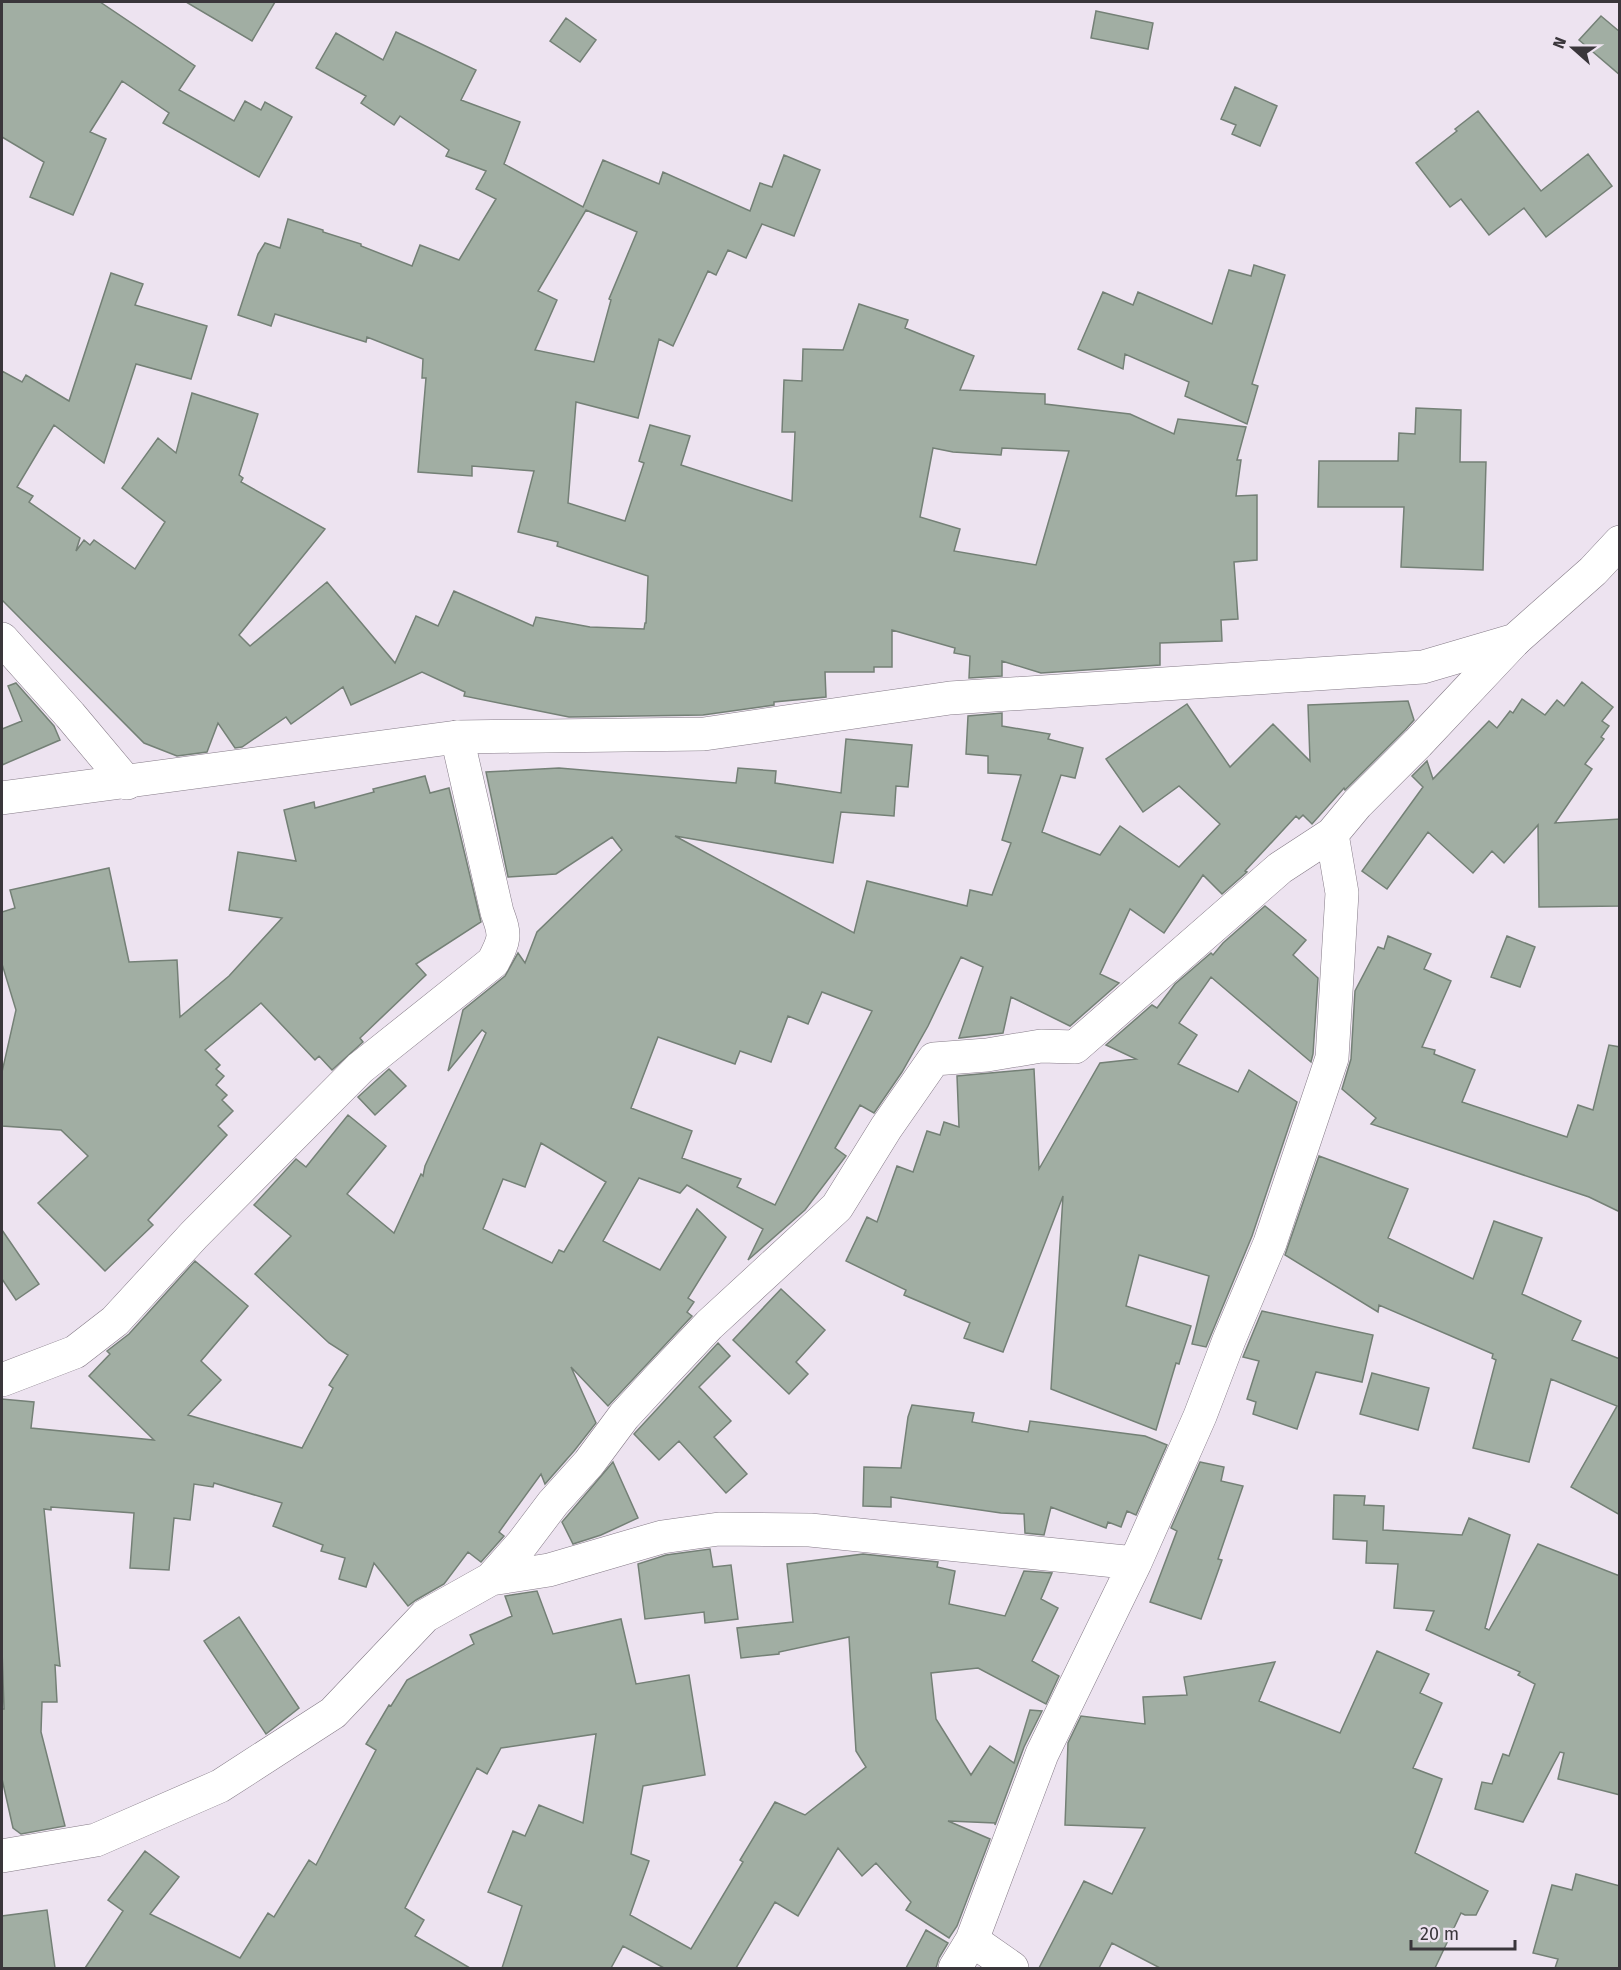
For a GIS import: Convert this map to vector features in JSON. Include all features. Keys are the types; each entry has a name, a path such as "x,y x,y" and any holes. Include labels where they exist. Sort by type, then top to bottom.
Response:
{"street":[{"path":"2,1856 96,1840 220,1786 333,1713 425,1616 491,1579 589,1463 624,1416 660,1377 709,1325 837,1207 892,1118 934,1059 987,1055 1041,1046 1075,1047 1280,868 1332,834 1357,804 1515,640 1593,571 1620,542"},
{"path":"2,639 128,783"},
{"path":"2,798 128,783 457,737 704,734 950,698 1423,668 1515,640"},
{"path":"2,1380 75,1353 115,1321 194,1235 360,1068 494,962 503,942 503,928 497,912 457,737"},
{"path":"955,1968 972,1940 1042,1754 1135,1563 1200,1416 1228,1340 1270,1243 1332,1058 1342,893 1332,834"},
{"path":"491,1579 549,1570 662,1537 719,1529 810,1530 1135,1563"},
{"path":"972,1940 1011,1968"}],"building":[{"path":"2,2 100,2 195,66 179,90 234,121 245,101 261,110 265,102 292,117 259,177 163,123 169,113 122,81 90,132 106,139 73,215 30,197 44,162 2,137"},
{"path":"186,2 275,2 252,41"},
{"path":"1096,11 1153,23 1148,49 1091,38"},
{"path":"1601,16 1620,32 1620,75 1579,40"},
{"path":"566,18 596,40 580,62 550,41"},
{"path":"396,32 476,70 461,100 520,122 504,164 583,207 603,160 659,184 663,172 750,211 760,183 772,187 784,155 820,170 794,236 762,224 746,258 728,250 716,275 708,271 673,346 659,339 638,418 576,402 568,503 625,521 644,463 639,461 650,425 690,436 681,465 792,501 795,432 782,432 784,380 802,381 803,349 843,350 859,304 908,320 905,328 974,356 960,390 1045,394 1045,404 1130,414 1174,434 1178,419 1246,427 1237,460 1241,460 1236,496 1257,495 1257,560 1234,562 1238,619 1221,620 1222,641 1160,643 1160,665 1041,673 1002,661 1002,676 969,678 970,656 954,653 955,648 892,630 892,667 874,667 874,672 825,672 826,697 774,702 774,705 703,715 569,717 464,696 465,692 422,672 351,705 343,687 291,724 286,717 242,747 235,748 218,723 207,752 177,756 144,743 2,600 2,371 22,382 26,375 69,401 111,273 143,284 135,305 207,326 191,379 136,364 104,463 54,425 17,487 33,496 29,502 80,538 76,551 84,540 90,545 94,540 135,569 165,522 122,488 158,438 176,453 192,393 258,414 239,475 243,478 241,482 325,529 239,635 250,646 327,582 395,663 416,616 438,626 454,591 533,626 536,617 590,627 644,629 648,576 557,546 558,542 518,532 534,471 472,466 472,476 418,472 426,378 422,378 423,359 367,337 366,342 275,314 271,326 238,315 258,254 265,243 280,248 288,219 361,244 361,246 412,266 420,245 459,260 496,199 476,189 486,171 446,156 449,150 400,116 394,125 361,103 366,96 316,68 336,33 383,60","holes":["586,210 637,232 609,299 611,300 594,362 535,350 557,300 538,291","933,448 953,452 1001,455 1002,448 1069,451 1036,565 954,551 960,529 920,517"]},
{"path":"1235,87 1277,106 1260,146 1232,134 1236,125 1221,119"},
{"path":"1478,111 1541,191 1588,154 1612,186 1546,237 1524,208 1489,235 1461,199 1450,207 1416,163 1457,131 1455,129"},
{"path":"1254,265 1285,275 1252,384 1258,386 1247,424 1185,396 1189,382 1125,354 1123,369 1078,349 1103,292 1133,305 1138,292 1212,324 1229,270 1251,276"},
{"path":"1416,408 1461,410 1460,462 1486,462 1483,570 1401,567 1404,507 1318,507 1319,461 1398,461 1399,433 1415,434"},
{"path":"1582,682 1613,707 1602,721 1609,726 1601,737 1604,739 1585,764 1592,769 1555,823 1620,819 1620,906 1539,907 1538,825 1504,863 1492,851 1473,873 1428,832 1387,889 1362,871 1423,787 1412,776 1427,761 1433,779 1489,721 1497,728 1510,711 1513,713 1522,699 1545,715 1557,700 1564,706"},
{"path":"16,683 54,726 60,740 2,765 2,729 22,721 8,686"},
{"path":"1408,701 1414,720 1345,790 1344,788 1312,824 1303,815 1299,819 1296,816 1245,871 1247,872 1222,894 1203,875 1164,933 1130,909 1100,974 1119,983 1070,1026 1011,997 1003,1033 959,1038 983,967 961,957 928,1026 902,1072 874,1113 860,1105 835,1148 846,1156 805,1210 748,1260 763,1229 687,1185 680,1193 639,1178 603,1241 660,1270 697,1209 726,1237 688,1298 694,1302 687,1312 692,1316 608,1406 571,1367 596,1423 545,1484 541,1474 499,1532 504,1536 481,1562 468,1552 444,1584 408,1606 374,1563 366,1587 339,1579 345,1558 321,1551 323,1545 273,1526 282,1503 214,1483 213,1487 194,1484 190,1520 174,1518 169,1570 130,1568 134,1513 51,1507 51,1510 44,1509 60,1666 55,1665 57,1702 42,1702 41,1732 65,1826 21,1834 13,1828 2,1779 2,1709 4,1709 2,1399 34,1402 31,1428 154,1440 89,1376 110,1354 107,1351 129,1334 195,1261 248,1306 201,1361 221,1380 188,1415 302,1448 333,1388 329,1385 348,1355 329,1343 255,1274 291,1236 254,1205 296,1159 306,1167 348,1115 386,1146 347,1194 394,1233 421,1174 423,1176 425,1166 486,1033 482,1030 448,1071 463,1010 505,976 518,953 525,963 537,932 622,850 612,837 556,874 508,877 486,772 559,768 736,783 738,768 776,771 775,783 841,793 846,739 912,745 908,787 896,786 894,816 841,812 833,863 675,836 854,933 867,881 967,906 970,890 992,895 1011,843 1002,840 1021,775 988,773 988,756 966,754 968,716 1002,713 1002,726 1050,734 1048,739 1083,748 1075,778 1061,775 1042,832 1100,855 1120,826 1179,867 1220,824 1179,786 1143,812 1106,759 1187,704 1230,767 1273,724 1310,761 1308,705","holes":["822,992 872,1011 775,1205 737,1187 741,1179 682,1158 692,1131 631,1108 658,1037 735,1064 740,1051 771,1062 788,1016 808,1024","541,1143 606,1182 564,1252 559,1250 552,1263 483,1229 503,1179 525,1187"]},
{"path":"425,776 430,793 449,788 481,922 416,964 426,975 360,1038 363,1042 332,1070 319,1056 315,1060 261,1003 205,1050 220,1065 216,1069 224,1076 216,1085 227,1095 222,1100 233,1111 218,1126 227,1135 148,1220 153,1225 105,1271 38,1203 88,1156 61,1130 2,1126 2,1072 16,1010 2,964 2,912 15,908 10,890 109,868 129,962 177,960 180,1017 229,976 282,918 229,910 238,852 296,861 284,810 314,802 315,808 374,792 373,789"},
{"path":"1265,906 1306,940 1293,955 1318,978 1313,1054 1311,1062 1211,977 1179,1023 1197,1035 1178,1064 1238,1092 1249,1070 1297,1102 1252,1236 1206,1347 1192,1344 1209,1276 1139,1255 1126,1306 1191,1326 1179,1364 1176,1363 1156,1430 1051,1389 1063,1196 1003,1352 964,1338 970,1323 904,1295 906,1290 846,1261 867,1217 877,1222 897,1166 913,1172 927,1131 940,1135 944,1122 959,1127 957,1076 1034,1069 1039,1169 1100,1063 1136,1059 1106,1045 1152,1005 1157,1008 1175,984 1211,953 1213,955 1223,943"},
{"path":"1388,936 1431,954 1424,969 1451,981 1422,1047 1435,1050 1434,1054 1475,1070 1462,1102 1567,1137 1578,1105 1593,1110 1609,1045 1620,1047 1620,1212 1589,1197 1371,1124 1376,1118 1342,1089 1351,1059 1355,991 1378,947 1384,949"},
{"path":"1507,936 1535,947 1520,987 1491,977"},
{"path":"389,1069 406,1086 375,1115 358,1097"},
{"path":"1319,1156 1408,1189 1388,1238 1473,1279 1494,1221 1542,1238 1522,1294 1581,1321 1572,1340 1620,1359 1620,1515 1571,1487 1617,1406 1551,1379 1529,1462 1473,1448 1496,1360 1492,1358 1493,1354 1379,1305 1378,1312 1285,1255"},
{"path":"2,1230 39,1284 16,1300 2,1279"},
{"path":"781,1289 825,1330 796,1362 808,1374 789,1394 733,1340"},
{"path":"1262,1311 1373,1335 1362,1382 1316,1372 1297,1429 1253,1414 1256,1402 1247,1399 1259,1361 1243,1357"},
{"path":"718,1343 730,1356 699,1387 731,1421 714,1437 747,1474 726,1493 679,1441 659,1460 634,1434"},
{"path":"1372,1373 1429,1388 1418,1430 1360,1414"},
{"path":"912,1405 974,1413 972,1422 1028,1432 1030,1421 1145,1436 1167,1445 1136,1515 1127,1511 1121,1527 1108,1522 1106,1528 1051,1507 1044,1535 1025,1533 1024,1514 1001,1513 891,1497 891,1507 863,1506 864,1467 901,1468 908,1417"},
{"path":"613,1462 638,1518 601,1535 573,1544 562,1522"},
{"path":"1200,1462 1224,1467 1221,1481 1243,1486 1218,1559 1222,1560 1201,1619 1150,1602 1177,1531 1171,1528"},
{"path":"1334,1495 1365,1496 1364,1505 1384,1506 1383,1530 1462,1535 1469,1518 1510,1535 1485,1628 1489,1630 1538,1544 1620,1576 1620,1795 1558,1779 1564,1753 1560,1752 1523,1822 1475,1809 1482,1782 1492,1784 1503,1754 1509,1756 1535,1684 1518,1675 1520,1672 1426,1630 1434,1611 1394,1608 1398,1564 1366,1563 1367,1541 1333,1539"},
{"path":"710,1549 713,1567 731,1565 738,1619 705,1623 704,1612 645,1619 638,1564 666,1555"},
{"path":"863,1554 938,1562 937,1567 955,1571 949,1604 1005,1616 1024,1571 1052,1573 1041,1599 1058,1608 1032,1661 1059,1676 1046,1704 978,1668 931,1673 936,1719 971,1775 990,1746 1014,1763 1030,1710 1042,1711 1024,1747 995,1825 995,1823 948,1821 990,1839 957,1926 949,1938 906,1910 911,1902 876,1863 862,1876 838,1848 798,1916 775,1902 736,1968 664,1968 623,1946 611,1968 502,1968 522,1906 488,1892 513,1831 525,1836 539,1805 583,1823 596,1734 501,1748 487,1774 477,1768 405,1908 424,1920 415,1936 470,1968 85,1968 123,1911 108,1900 145,1851 179,1877 150,1914 240,1958 268,1913 274,1917 309,1860 316,1865 376,1750 366,1744 407,1680 474,1644 470,1635 512,1616 505,1596 537,1591 553,1634 621,1619 636,1684 689,1675 705,1775 643,1786 631,1854 649,1861 630,1915 691,1949 743,1862 740,1860 775,1802 805,1815 866,1767 856,1751 849,1637 779,1652 779,1654 741,1658 737,1628 793,1622 787,1564"},
{"path":"239,1617 299,1708 266,1734 204,1641"},
{"path":"1377,1651 1429,1674 1420,1693 1442,1703 1413,1768 1442,1779 1415,1853 1488,1891 1476,1915 1461,1913 1435,1968 1160,1968 1112,1943 1099,1968 1039,1968 1084,1881 1112,1894 1145,1828 1065,1825 1068,1743 1081,1716 1145,1724 1143,1697 1187,1695 1184,1677 1275,1662 1259,1701 1340,1733"},
{"path":"1576,1874 1620,1886 1620,1968 1555,1968 1558,1959 1533,1953 1552,1885 1572,1890"},
{"path":"47,1910 55,1968 2,1968 2,1916"},
{"path":"926,1930 948,1943 936,1968 906,1968"}]}
